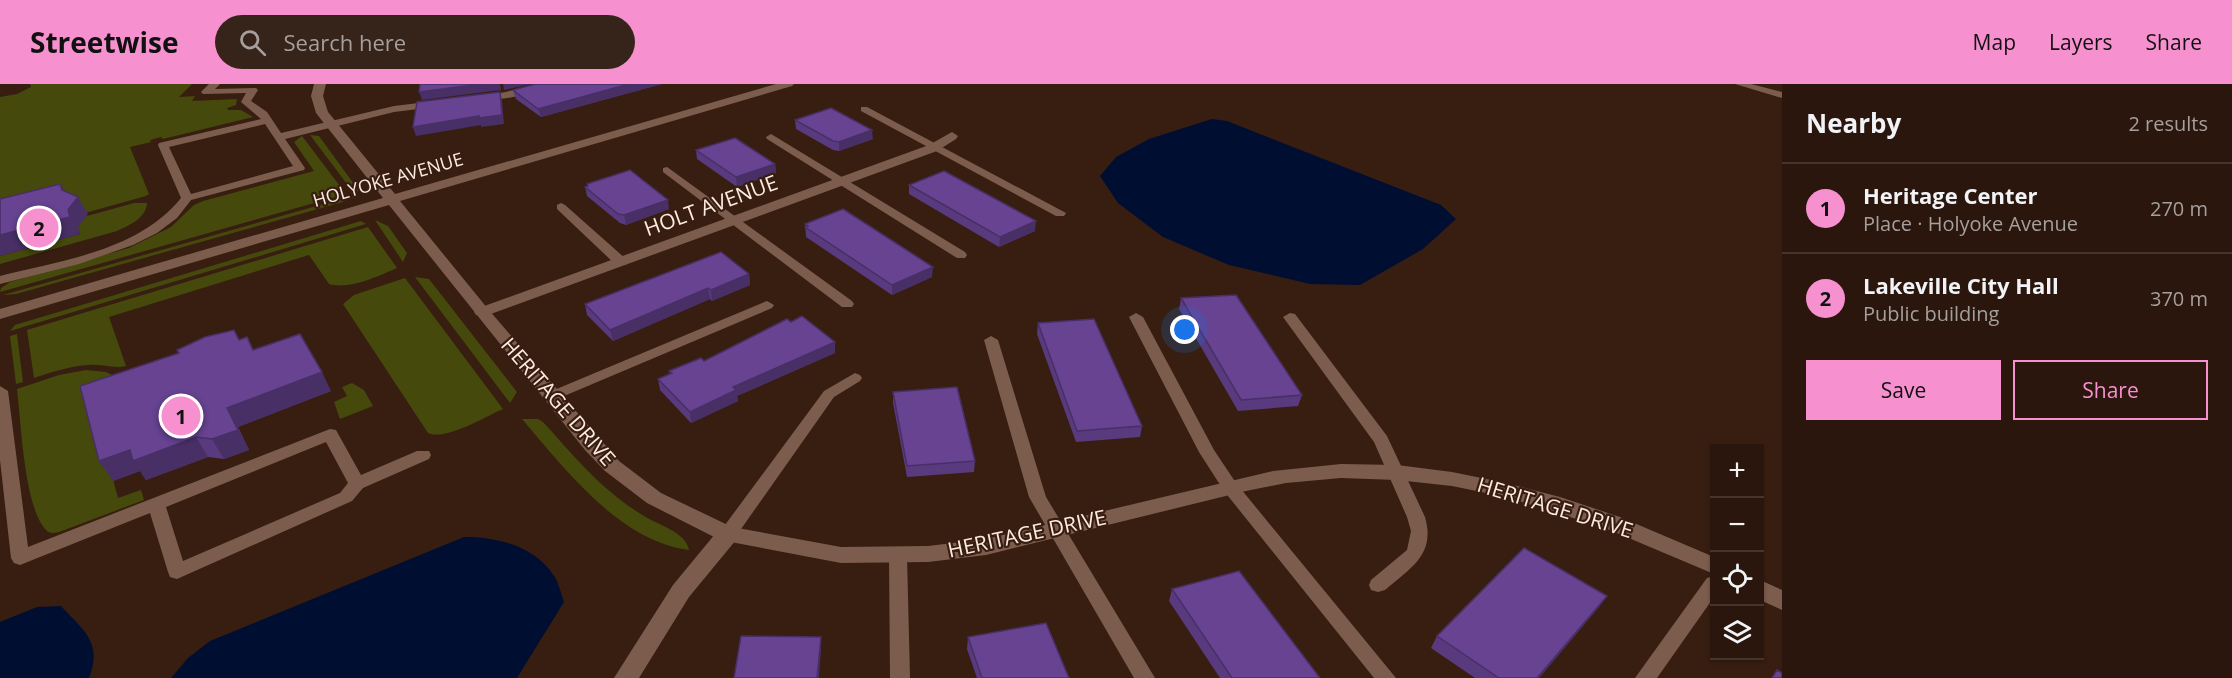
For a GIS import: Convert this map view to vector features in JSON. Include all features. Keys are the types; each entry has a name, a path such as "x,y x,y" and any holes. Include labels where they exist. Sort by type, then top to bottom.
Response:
{"street":[{"name":"HERITAGE DRIVE","path":"321,84 317,101 331,124 482,312 612,466 632,483 677,511 728,534 841,555 898,556 986,547 1262,480 1323,472 1398,474 1427,475 1490,486 1557,503 1648,536 1710,564"},
{"name":"HOLYOKE AVENUE","path":"0,314 788,84"},
{"name":"HOLT AVENUE","path":"482,312 933,148 952,136"},
{"path":"626,678 681,591 728,534"},
{"path":"1764,592 1782,601"}],"lane":[{"path":"215,84 206,92 256,87"},
{"path":"477,99 513,94 553,84"},
{"path":"1740,84 1782,95"},
{"path":"0,280 98,253 128,242 165,222 186,198 300,168 268,120 246,102 256,87"},
{"path":"279,137 394,109 441,103"},
{"path":"864,109 933,148 1060,213"},
{"path":"186,198 163,145 268,120"},
{"path":"771,137 961,255"},
{"path":"667,170 847,304"},
{"path":"561,207 621,262"},
{"path":"552,396 767,305"},
{"path":"1290,316 1381,440 1416,517 1420,531 1419,543 1414,554 1378,585"},
{"path":"1136,317 1207,452 1230,487 1386,678"},
{"path":"991,340 1038,497 1056,531 1145,678"},
{"path":"728,534 829,394 855,378"},
{"path":"0,392 6,499 20,558 330,434 357,484"},
{"path":"156,504 177,572 346,497 357,484 423,455"},
{"path":"898,556 900,678"},
{"path":"1645,678 1710,589"}],"green space":[{"path":"30,84 192,84 179,97 195,96 192,101 237,99 236,105 227,108 228,110 241,110 253,117 163,139 161,137 130,147 149,194 146,196 85,213 0,219 0,97 17,94 31,87"},
{"path":"310,135 319,136 359,191 353,192"},
{"path":"302,136 346,194 0,292 1,288 10,282 129,248 171,227 194,205 203,201 314,171 294,142"},
{"path":"354,197 16,294 3,295"},
{"path":"134,203 147,203 144,213 117,231 0,264 0,256 80,234 76,221"},
{"path":"375,220 388,226 407,253 403,262"},
{"path":"361,221 366,224 10,331 15,325"},
{"path":"368,227 397,268 355,284 329,284 309,255 109,317 126,366 82,366 34,378 27,330"},
{"path":"415,277 429,279 517,392 510,403"},
{"path":"405,278 503,409 455,431 436,435 428,433 343,304 354,295"},
{"path":"17,334 23,382 16,384 10,336"},
{"path":"86,370 106,372 116,377 93,405 118,498 141,490 144,500 51,533 46,530 39,519 28,484 17,389 59,375"},
{"path":"352,383 364,390 373,406 340,419 334,402 347,396 342,387"},
{"path":"522,419 538,419 543,422 578,461 614,495 644,516 683,538 689,550 663,544 639,533 617,518 575,480"}],"water":[{"path":"1212,119 1227,121 1441,205 1456,219 1423,249 1360,285 1310,284 1229,265 1163,237 1118,203 1100,176 1116,157 1149,139"},
{"path":"464,537 502,541 526,550 546,566 559,585 564,602 517,678 171,678 188,658 210,641"},
{"path":"61,606 83,630 92,646 93,666 89,678 0,678 0,622 37,607"}],"building":[{"path":"420,84 481,84 419,92"},
{"path":"535,84 629,84 538,109 513,90"},
{"path":"500,92 502,115 479,118 479,116 413,127 417,102"},
{"path":"831,108 872,130 839,142 795,120"},
{"path":"735,138 775,164 736,177 696,150"},
{"path":"630,170 668,200 624,215 618,214 585,187 588,186 587,184"},
{"path":"944,171 1036,221 1000,237 909,185"},
{"path":"60,184 62,190 78,197 68,210 70,217 0,235 0,199"},
{"path":"843,209 933,267 892,285 805,227 808,226 805,224"},
{"path":"721,252 749,274 711,290 708,288 610,330 585,304"},
{"path":"1236,295 1302,395 1241,400 1181,298"},
{"path":"802,316 835,342 733,387 736,390 690,412 658,379 672,373 669,371 701,358 704,361 787,319 791,322"},
{"path":"1094,319 1142,426 1077,431 1038,323"},
{"path":"234,330 239,340 247,337 253,350 300,334 322,372 227,408 238,430 212,439 196,437 133,461 130,450 99,461 80,386 179,353 177,350 205,337"},
{"path":"957,387 975,461 907,466 893,392"},
{"path":"1524,548 1607,596 1537,678 1499,678 1437,636"},
{"path":"1239,571 1320,678 1232,678 1172,589"},
{"path":"1046,623 1069,678 982,678 968,637"},
{"path":"741,636 821,637 817,678 734,678"},
{"path":"1777,670 1782,673 1782,678 1772,678"}],"place":[{"name":"Lakeville City Hall","path":"39,228"},
{"name":"Heritage Center","path":"181,416"}]}
